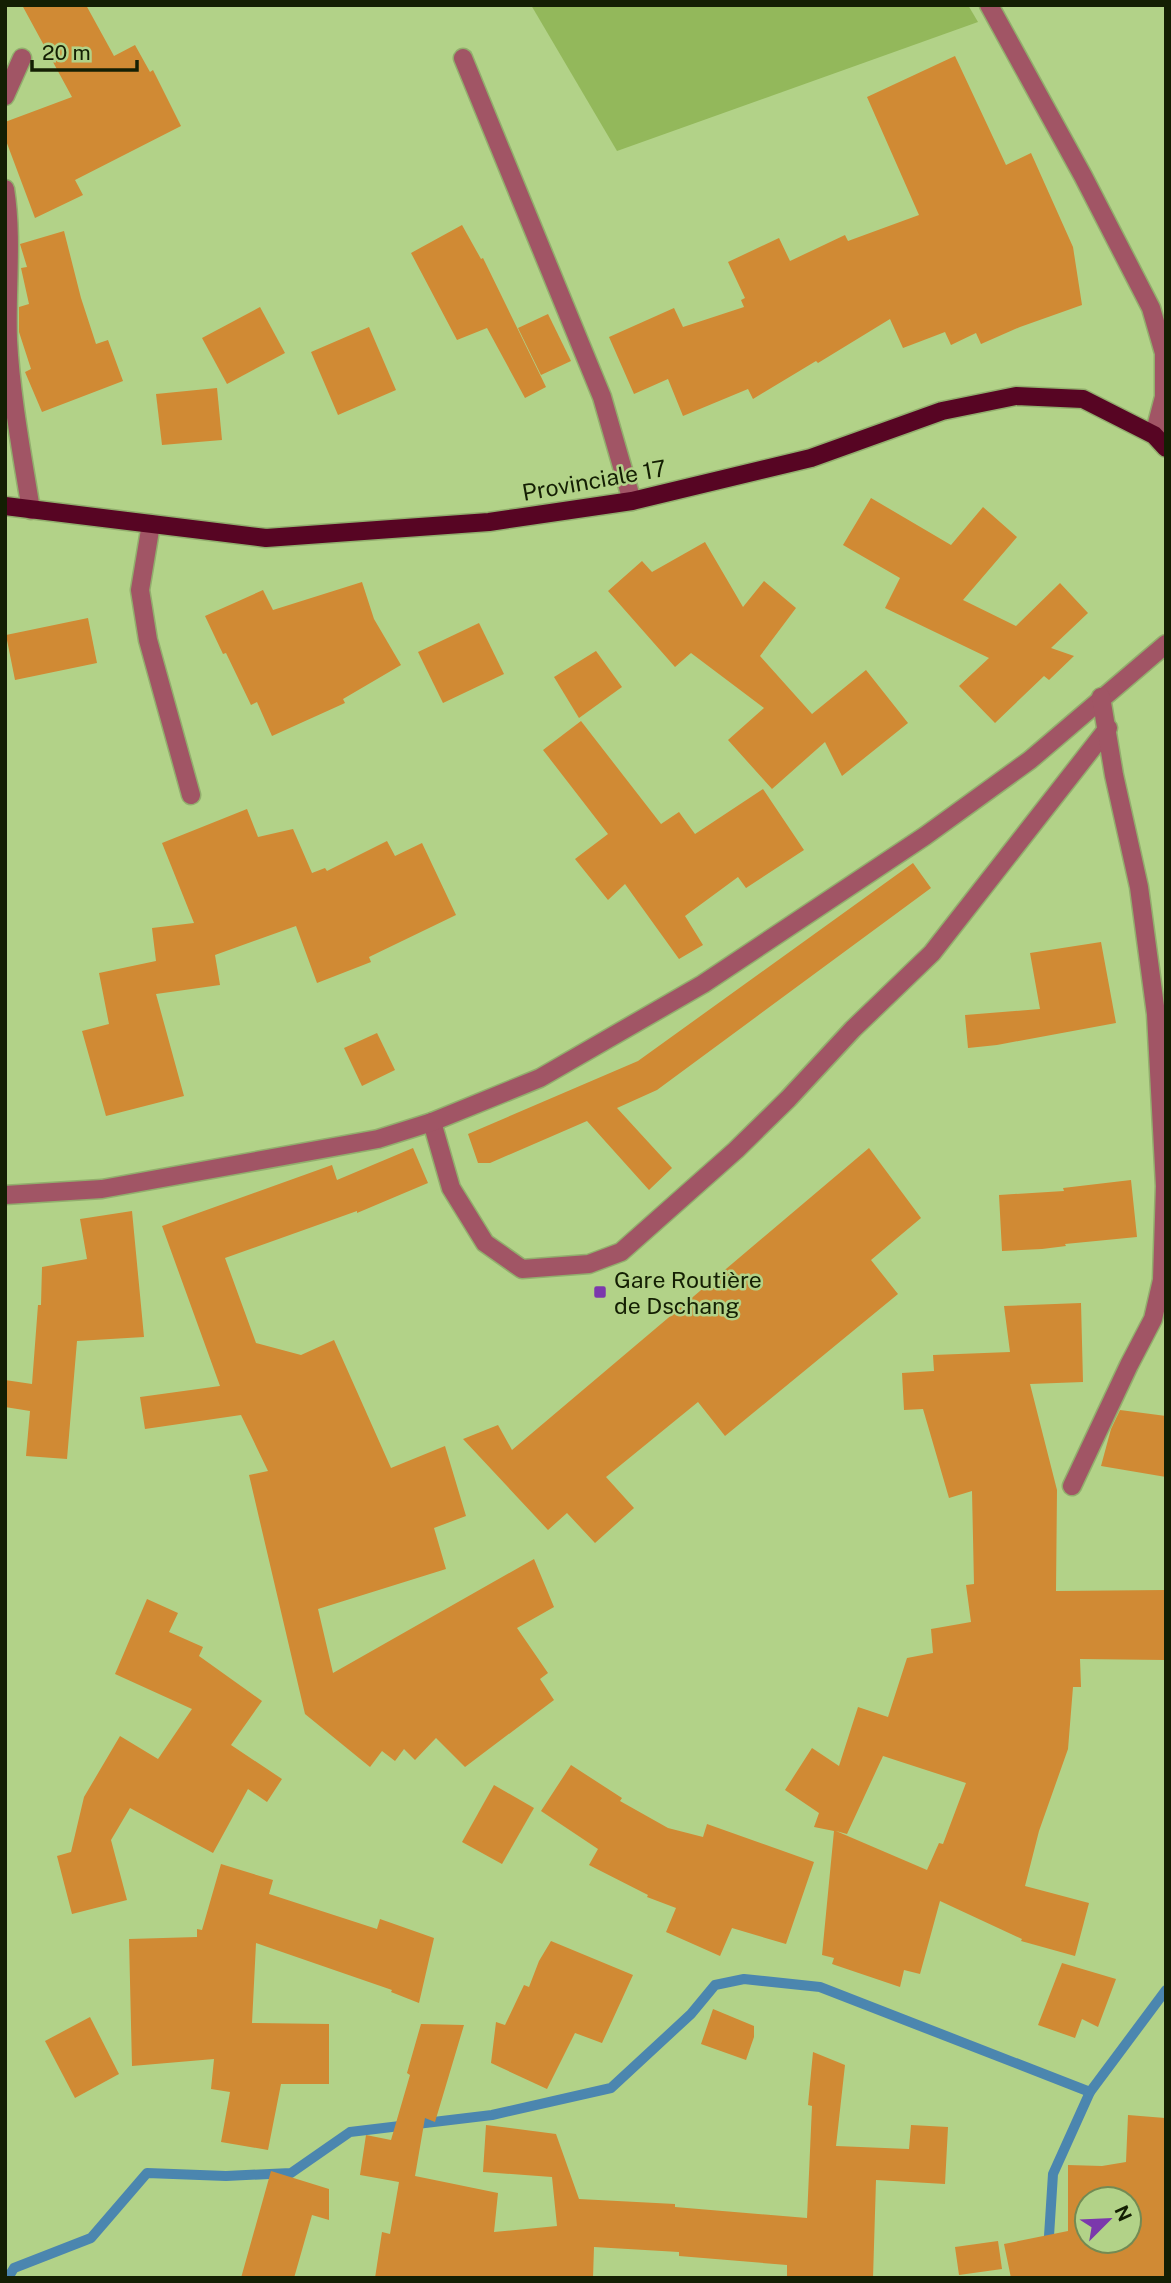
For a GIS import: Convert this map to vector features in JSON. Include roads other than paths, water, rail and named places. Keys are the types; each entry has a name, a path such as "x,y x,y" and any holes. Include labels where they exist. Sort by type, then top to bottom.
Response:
{"main road":[{"name":"Provinciale 17","path":"5,506 266,538 489,522 632,501 810,458 942,411 1016,396 1083,398 1160,442"}],"street":[{"path":"989,5 1083,176 1151,308 1164,354 1160,442"},
{"path":"5,96 22,58"},
{"path":"463,58 602,397 632,501"},
{"path":"5,189 9,211 8,341 31,510"},
{"path":"151,524 140,590 148,640 191,795"},
{"path":"5,1195 102,1189 378,1139 432,1122 540,1078 703,984 935,829 1030,760 1166,643"},
{"path":"1072,1486 1153,1319 1162,1279 1165,1186 1156,1014 1139,887 1114,775 1101,697"},
{"path":"432,1122 451,1188 457,1199 485,1243 522,1269 589,1264 621,1252 736,1150 853,1029 932,953 1108,728"}],"waterway":[{"path":"8,2278 14,2268 91,2238 147,2173 226,2176 291,2173 350,2132 492,2115 611,2088 691,2014 715,1985 744,1979 820,1987 1090,2092"},
{"path":"1053,2246 1049,2236 1053,2174 1090,2092 1166,1990"}],"place":[{"name":"Gare Routière de Dschang","path":"600,1292"}]}
